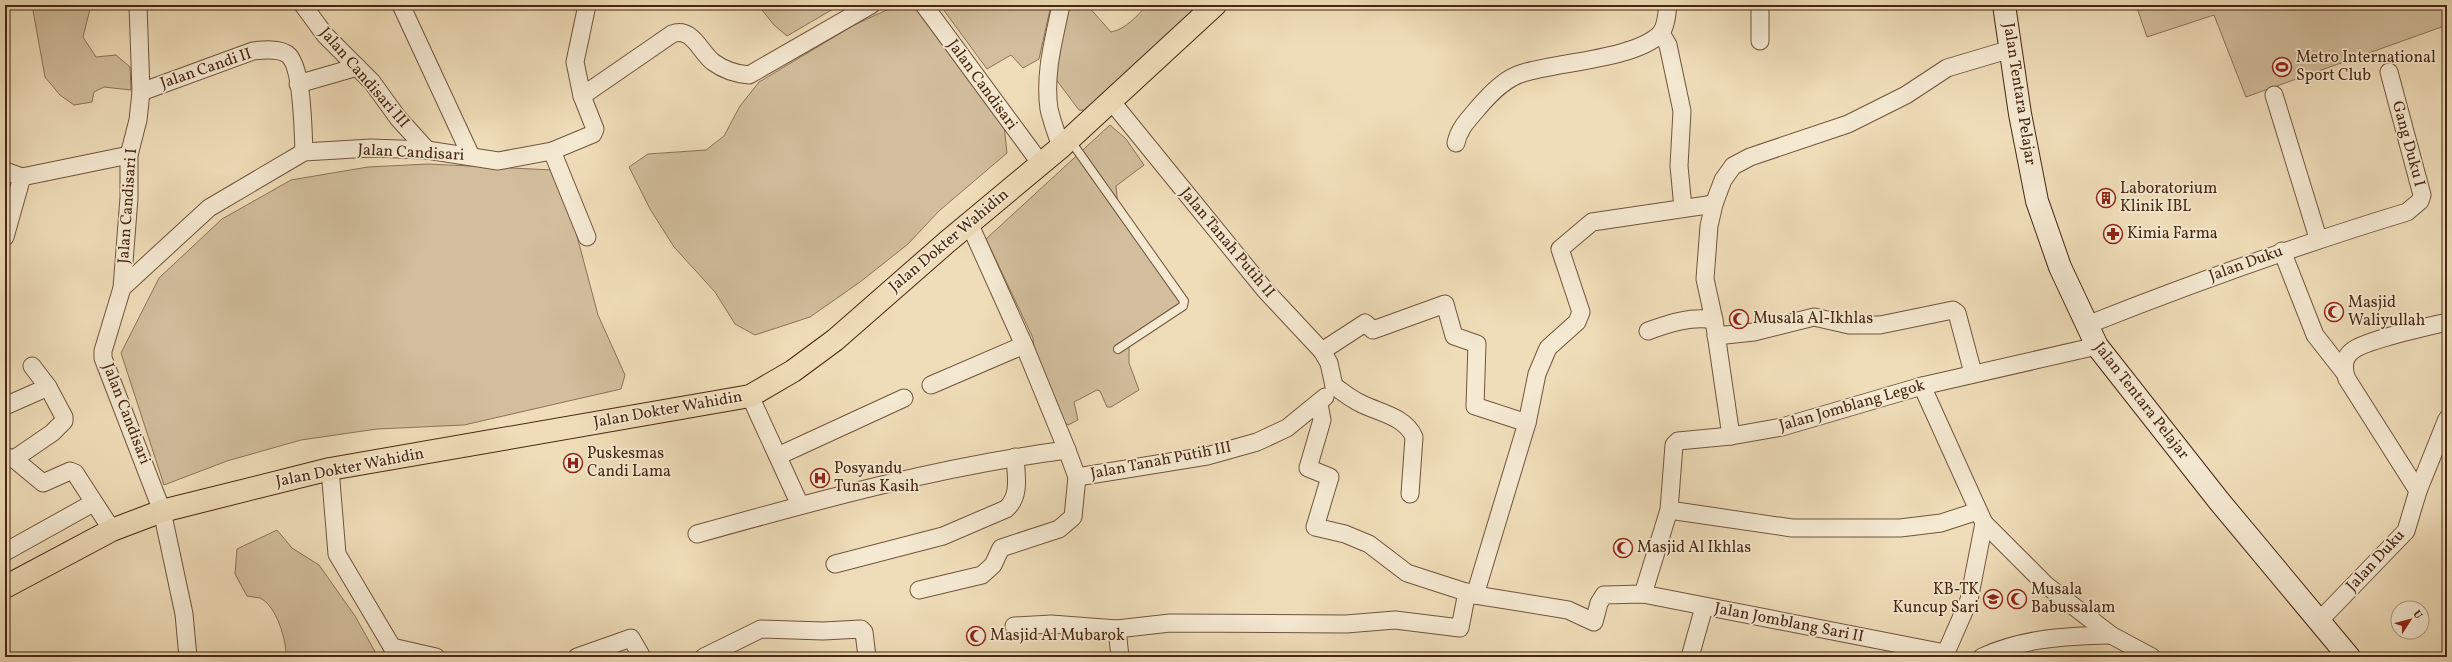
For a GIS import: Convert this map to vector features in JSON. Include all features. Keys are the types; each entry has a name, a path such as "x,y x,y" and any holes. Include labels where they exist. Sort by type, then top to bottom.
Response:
{"highway":[{"name":"Jalan Dokter Wahidin","path":"5,587 112,530 162,511 330,469 750,396 793,371 816,354 1112,102 1215,5"}],"main road":[{"name":"Jalan Tentara Pelajar","path":"2004,5 2037,201 2060,267 2097,346 2219,501 2349,657"}],"street":[{"name":"Jalan Candisari I","path":"122,288 129,198 129,155 138,120 141,92 138,5"},
{"name":"Jalan Candisari III","path":"302,5 325,35 372,82 398,118 427,150"},
{"path":"401,5 471,156"},
{"name":"Jalan Candisari","path":"188,657 184,614 162,511 103,358 103,351 122,288 209,208 304,152 371,148 427,150 498,161 552,151 593,134 595,129 582,96 575,62 587,5"},
{"path":"582,96 678,32 687,33 720,67 738,74 749,75 871,5"},
{"name":"Jalan Candisari","path":"924,5 1041,164"},
{"path":"1060,5 1048,68 1048,90 1050,110 1065,143"},
{"path":"1456,143 1461,128 1485,100 1505,82 1516,76 1631,49 1652,40 1661,33 1668,5"},
{"path":"1760,5 1760,41"},
{"path":"1661,33 1668,45 1682,112 1679,166 1683,208"},
{"path":"1731,436 1715,328 1705,279 1709,226 1714,204 1723,180 1733,166 1740,160 1848,124 1906,95 1947,68 2011,49"},
{"name":"Jalan Candi II","path":"141,92 244,54 267,50 287,54 294,63 298,84 304,152"},
{"path":"298,84 356,67"},
{"name":"Gang Duku I","path":"2389,72 2422,195 2420,201 2407,212"},
{"path":"2274,95 2318,238"},
{"name":"Jalan Tanah Putih II","path":"1112,102 1265,290 1322,351 1329,363 1334,386"},
{"path":"552,151 587,238"},
{"path":"5,171 22,177 129,155"},
{"path":"5,237 22,177"},
{"path":"1014,626 1050,624 1118,629 1170,623 1242,622 1346,624 1395,620 1460,628 1527,423 1537,374 1548,348 1577,322 1581,312 1560,251 1562,246 1588,224 1714,204"},
{"name":"Jalan Duku","path":"2087,325 2318,238 2407,212"},
{"name":"Jalan Tanah Putih III","path":"970,223 1024,345 1077,477 1207,456 1257,442 1287,428 1319,404 1334,386"},
{"path":"2282,251 2315,336 2344,372 2418,491"},
{"path":"1322,351 1365,323 1372,330 1445,304 1454,336 1476,344 1475,406 1527,423"},
{"path":"1648,331 1674,322 1703,318 1715,328 1754,332 1814,317 1849,325 1880,325 1953,310 1957,313 1972,374"},
{"path":"2344,372 2346,357 2359,346 2447,322"},
{"path":"931,385 1024,345"},
{"name":"Jalan Jomblang Legok","path":"1643,594 1669,510 1675,443 1680,440 1731,436 1782,427 1922,386 2097,346"},
{"path":"32,366 48,387 64,417 64,421 52,433 10,458 43,483 70,471 73,472 112,530"},
{"path":"1334,386 1359,403 1398,420 1411,429 1414,437 1410,494"},
{"path":"1922,386 1981,517 2046,585 2111,635 2152,657"},
{"path":"5,406 48,387"},
{"path":"750,396 800,505"},
{"path":"778,456 904,398"},
{"path":"1319,404 1322,420 1308,468 1330,477 1315,527 1345,534 1369,544 1407,573 1471,594 1568,610 1594,622 1599,603 1604,596 1643,594"},
{"name":"Jalan Duku","path":"2319,621 2406,531 2418,491 2447,419"},
{"path":"697,534 800,505 962,466 1067,450"},
{"path":"835,564 943,536 1006,509 1013,503 1016,495 1015,457"},
{"path":"330,469 337,554 395,652 436,657"},
{"path":"919,590 982,575 990,568 1001,548 1059,530 1073,517 1077,477"},
{"path":"5,552 93,503"},
{"path":"1669,510 1792,528 1900,528 1981,517"},
{"path":"1944,655 1969,600 1981,517"},
{"name":"Jalan Jomblang Sari II","path":"1643,594 1944,655"},
{"name":"Jalan Jomblang Sari II","path":"1690,657 1704,607"},
{"path":"704,657 761,629 823,631 861,629 864,632 867,656"},
{"path":"1118,629 1120,657"},
{"path":"1982,657 2003,647 2031,640 2111,635"},
{"path":"576,657 631,638 642,657"}],"lane":[{"path":"1065,143 1184,301 1183,306 1118,349"}],"shaded area":[{"path":"32,5 91,5 83,37 96,57 116,55 130,67 131,90 104,87 94,92 92,102 74,105 60,95 45,77"},
{"path":"758,5 840,5 787,36 774,25"},
{"path":"940,5 1051,5 1039,59 1023,68 1011,55 987,69"},
{"path":"1066,5 1087,5 1111,32 1126,25 1147,5 1201,5 1094,111 1079,110 1055,78"},
{"name":"Metro International Sport Club","path":"2136,5 2447,5 2447,25 2246,97 2214,15 2147,37"},
{"path":"891,8 920,10 1004,125 1007,153 939,211 908,244 860,282 810,317 755,335 735,324 715,292 674,247 650,209 629,167 648,154 706,150 724,136 740,106 759,82 854,25"},
{"path":"1110,125 1126,139 1144,165 1116,186 1118,206 1184,304 1129,346 1129,363 1139,390 1111,407 1107,407 1100,391 1097,390 1074,402 1078,420 1068,425 1063,421 1034,349 1033,338 986,239"},
{"path":"428,164 553,170 573,221 598,315 625,375 621,389 464,425 377,429 301,440 227,461 164,485 121,353 159,278 222,219 291,180 368,167"},
{"path":"277,530 292,548 319,565 355,616 378,657 286,657 285,642 276,616 266,602 260,598 247,596 235,574 237,549"}],"place":[{"name":"Metro International Sport Club","path":"2282,67"},
{"name":"Laboratorium Klinik IBL","path":"2106,198"},
{"name":"Kimia Farma","path":"2113,234"},
{"name":"Masjid Waliyullah","path":"2334,312"},
{"name":"Musala Al-Ikhlas","path":"1739,319"},
{"name":"Puskesmas Candi Lama","path":"573,463"},
{"name":"Posyandu Tunas Kasih","path":"820,478"},
{"name":"Masjid Al Ikhlas","path":"1623,548"},
{"name":"KB-TK Kuncup Sari","path":"1993,599"},
{"name":"Musala Babussalam","path":"2017,599"},
{"name":"Masjid Al Mubarok","path":"976,636"}]}
